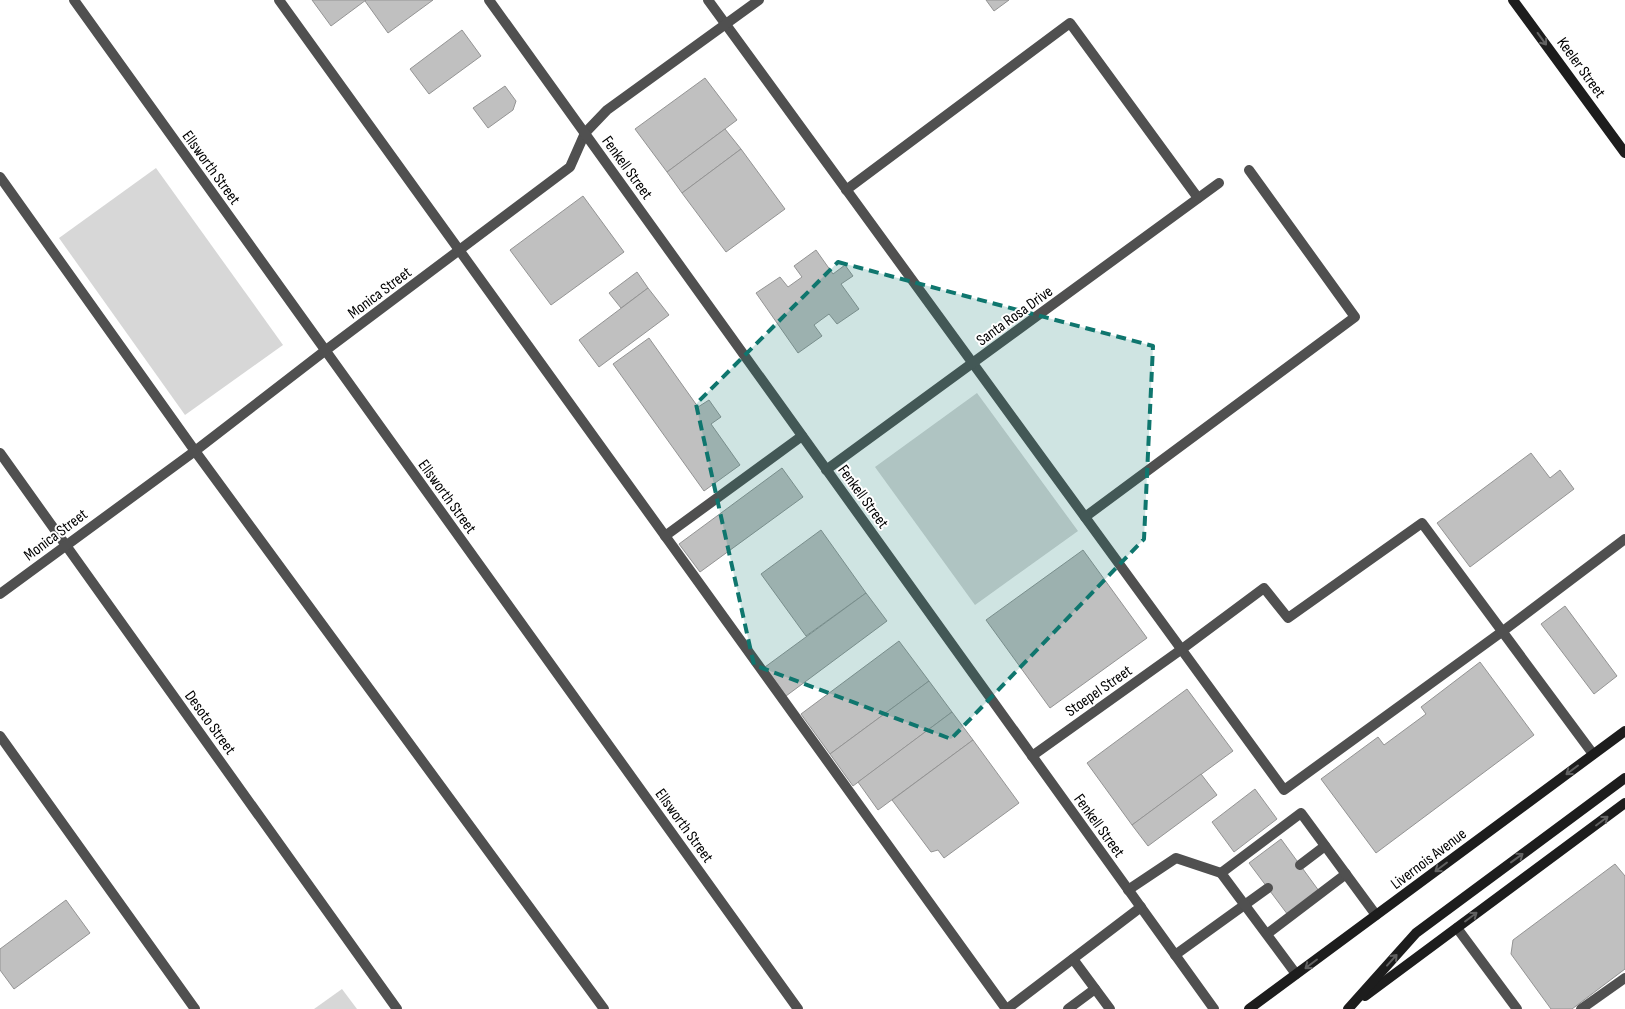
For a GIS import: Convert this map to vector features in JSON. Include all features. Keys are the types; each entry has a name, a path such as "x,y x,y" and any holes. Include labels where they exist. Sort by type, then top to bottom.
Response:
{"main road":[{"name":"Keeler Street","path":"1513,0 1625,153"},
{"name":"Livernois Avenue","path":"1249,1009 1625,731"},
{"path":"1348,1009 1416,933 1625,778"},
{"path":"1348,1009 1625,803"}],"street":[{"name":"Ellsworth Street","path":"74,0 798,1009"},
{"path":"279,0 1007,1009 1141,908"},
{"name":"Fenkell Street","path":"489,0 1214,1009"},
{"path":"708,0 1284,790 1503,631 1625,539"},
{"name":"Monica Street","path":"0,594 195,451 570,167 585,132 607,110 759,0"},
{"path":"846,190 1070,23 1198,198"},
{"path":"1085,517 1355,317 1249,170"},
{"path":"0,177 195,451 604,1009"},
{"name":"Santa Rosa Drive","path":"826,470 1219,183"},
{"path":"665,536 802,436"},
{"name":"Desoto Street","path":"0,454 397,1009"},
{"name":"Stoepel Street","path":"1032,756 1264,588 1288,618 1422,524 1503,631"},
{"path":"1503,631 1593,754"},
{"path":"0,736 195,1009"},
{"path":"1221,873 1301,813 1376,915"},
{"path":"1300,864 1325,846"},
{"path":"1128,890 1176,858 1221,873 1296,974"},
{"path":"1267,934 1346,874"},
{"path":"1175,955 1268,888"},
{"path":"1457,928 1517,1009"},
{"path":"1073,959 1110,1009"},
{"path":"1581,1009 1625,978"},
{"path":"1068,1009 1095,989"}],"highlighted area":[{"path":"838,262 1153,346 1144,539 951,739 754,665 696,404"}],"shaded area":[{"path":"156,168 283,345 185,415 59,238"},
{"path":"977,393 1078,531 975,605 875,467"},
{"path":"342,989 357,1009 314,1009"}],"building":[{"path":"312,0 366,0 331,26"},
{"path":"366,0 433,0 388,33"},
{"path":"986,0 1009,0 994,11"},
{"path":"462,30 481,56 429,94 410,69"},
{"path":"705,78 737,120 667,172 635,129"},
{"path":"505,86 516,101 513,110 488,128 473,108"},
{"path":"725,129 741,149 682,193 667,172"},
{"path":"741,149 785,209 726,252 682,193"},
{"path":"583,196 624,252 551,305 510,250"},
{"path":"816,250 833,274 845,265 853,276 841,284 859,309 837,324 829,314 814,325 822,336 798,353 756,293 780,277 788,287 802,277 794,266"},
{"path":"637,272 648,288 621,308 609,293"},
{"path":"648,288 669,315 599,367 579,340"},
{"path":"649,338 698,407 709,400 721,417 711,424 740,465 704,491 613,364"},
{"path":"1531,453 1550,478 1560,470 1574,489 1470,567 1437,523"},
{"path":"782,468 803,497 700,572 679,544"},
{"path":"821,530 866,593 806,636 761,574"},
{"path":"1083,550 1147,638 1050,708 986,620"},
{"path":"866,593 887,621 786,696 765,667"},
{"path":"1565,606 1617,676 1594,694 1541,624"},
{"path":"899,641 929,681 830,754 801,714"},
{"path":"1480,662 1534,735 1376,853 1321,779 1378,737 1384,745 1426,714 1421,707"},
{"path":"929,681 952,712 853,786 830,754"},
{"path":"1187,689 1233,751 1132,825 1087,763"},
{"path":"952,712 973,740 878,810 858,782"},
{"path":"973,740 1019,803 944,858 938,850 931,852 892,800"},
{"path":"1201,774 1217,795 1148,846 1132,825"},
{"path":"1255,789 1277,819 1234,852 1212,822"},
{"path":"1281,839 1319,891 1288,915 1249,863"},
{"path":"1615,864 1625,876 1625,969 1572,1009 1551,1009 1511,954 1513,940"},
{"path":"66,900 90,933 14,989 0,970 0,949"}]}
